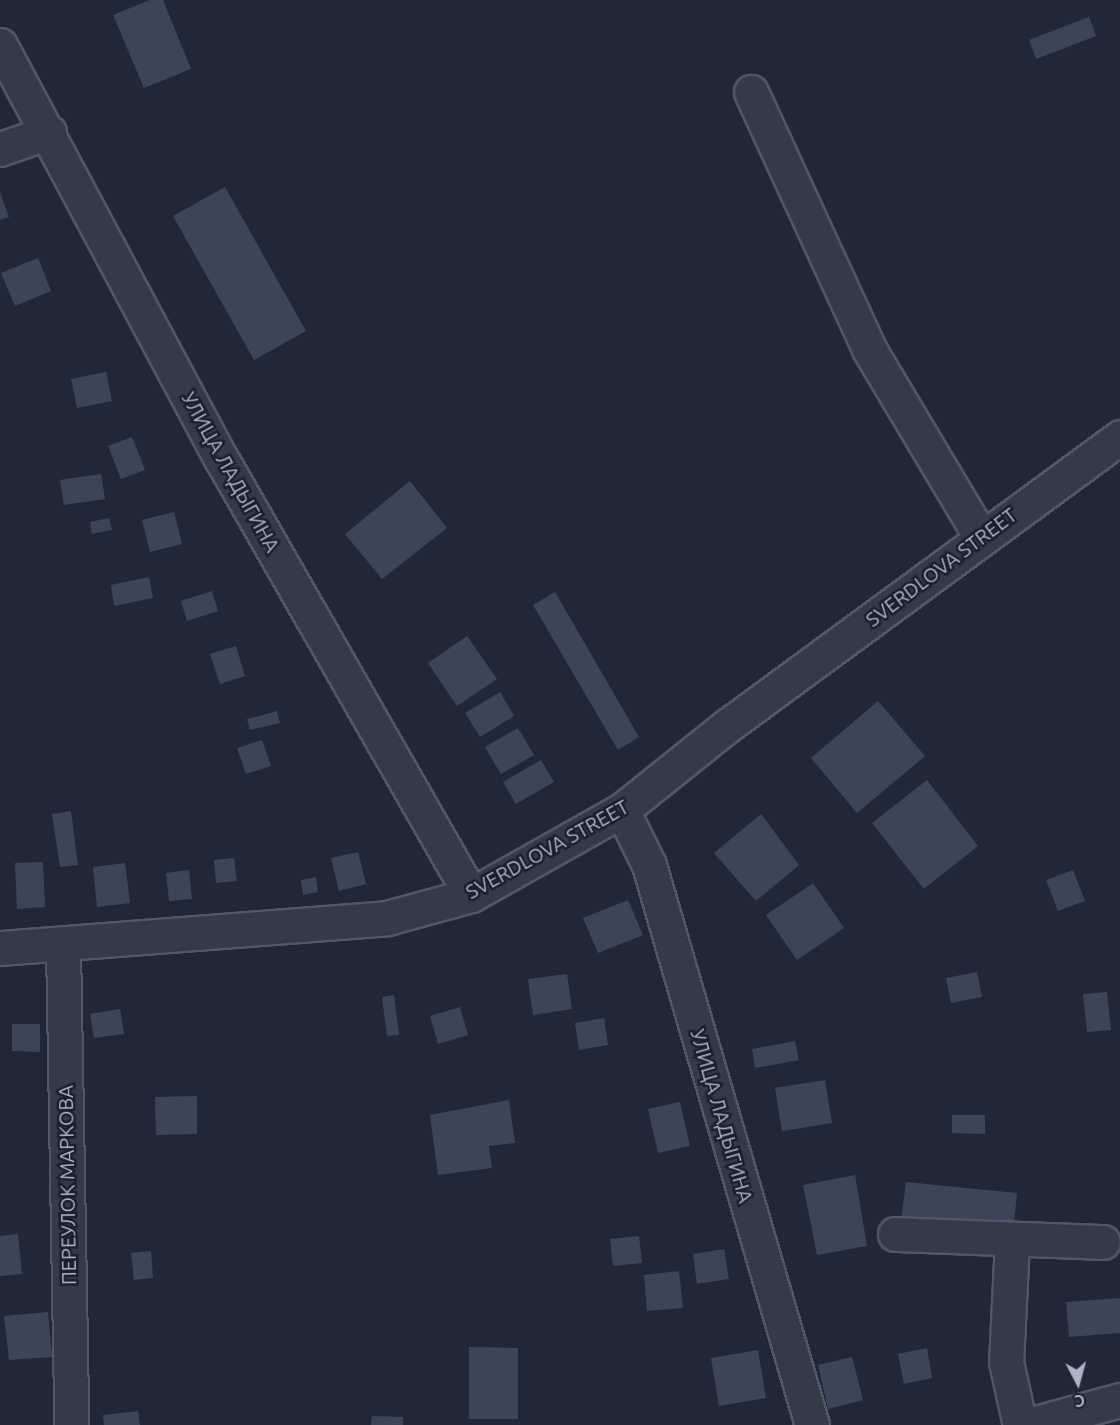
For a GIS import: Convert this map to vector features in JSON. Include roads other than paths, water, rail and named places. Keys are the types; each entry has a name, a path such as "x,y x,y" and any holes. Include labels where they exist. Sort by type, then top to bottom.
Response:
{"street":[{"name":"УЛИЦА ЛАДЫГИНА","path":"0,45 49,132 222,460 471,895"},
{"path":"751,92 869,349 981,537"},
{"path":"0,149 49,132"},
{"name":"SVERDLOVA STREET","path":"0,948 63,945 387,918 471,895 622,810 981,537 1120,437"},
{"name":"УЛИЦА ЛАДЫГИНА","path":"622,810 650,865 812,1425"},
{"name":"ПЕРЕУЛОК МАРКОВА","path":"63,945 71,1425"},
{"path":"895,1234 1012,1241 1103,1242"},
{"path":"1012,1241 1005,1362 1020,1425"},
{"path":"1028,1425 1120,1400"}]}
